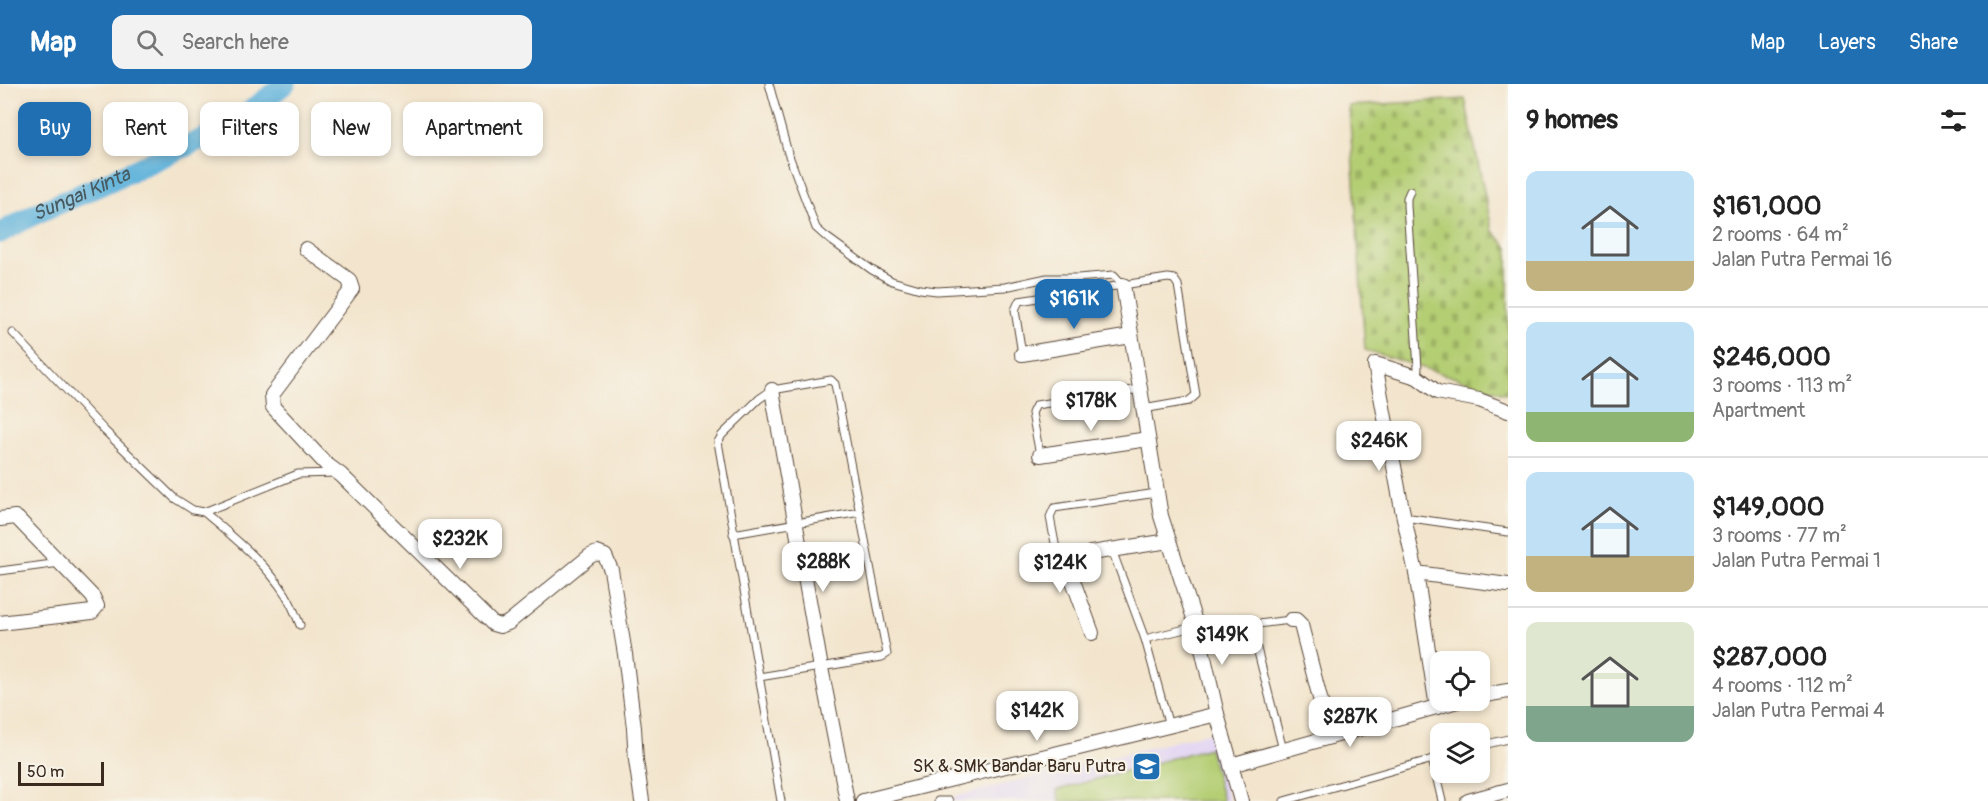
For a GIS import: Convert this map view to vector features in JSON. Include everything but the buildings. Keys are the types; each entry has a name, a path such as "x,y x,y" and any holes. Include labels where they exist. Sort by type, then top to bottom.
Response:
{"street":[{"path":"306,249 349,280 352,289 275,391 272,401 275,411 336,473 341,475 497,626 508,624 590,556 597,553 604,556 610,570 625,654 642,801"},
{"path":"1123,285 1161,516 1197,628 1217,714 1241,801"},
{"path":"1022,354 1131,336"},
{"path":"1430,662 1416,573 1375,364 1417,377 1437,392 1473,399 1508,411"},
{"path":"772,390 847,801"},
{"path":"1040,455 1148,439"},
{"path":"0,519 17,518 93,597 97,606 92,612 0,623"},
{"path":"1092,633 1072,578 1075,564 1082,557 1169,541"},
{"path":"1416,573 1508,585"},
{"path":"1291,620 1296,620 1301,625 1329,737"},
{"path":"1490,695 1507,694"},
{"path":"1231,765 1430,709"},
{"path":"863,801 1217,714"},
{"path":"1468,801 1508,790"}],"lane":[{"path":"769,84 788,153 816,228 872,270 892,281 937,291 1005,287 1047,278 1078,278 1114,274 1123,285"},
{"path":"1410,191 1407,206 1417,377"},
{"path":"1022,354 1015,310 1019,301 1168,278 1177,282 1196,395 1192,400 1143,409"},
{"path":"13,333 105,432 174,498 193,510 204,512 265,567 286,596 300,625"},
{"path":"759,677 821,668 882,657 887,654 834,381 828,379 772,390 759,399 722,435 718,442 733,534 781,801"},
{"path":"1040,455 1032,413 1036,405 1140,389"},
{"path":"204,512 298,474 336,473"},
{"path":"1082,557 1062,558 1057,554 1050,517 1053,508 1156,493"},
{"path":"733,534 860,512"},
{"path":"1403,516 1508,532"},
{"path":"1112,550 1145,639 1169,726"},
{"path":"0,571 60,563"},
{"path":"1145,639 1197,628 1291,620"},
{"path":"1251,625 1283,751"},
{"path":"1490,743 1508,738"},
{"path":"1284,801 1430,760"},
{"path":"1438,783 1442,801"},
{"path":"938,801 949,801"}],"shaded area":[{"name":"SK & SMK Bandar Baru Putra","path":"1211,732 1229,801 938,801"}],"green space":[{"path":"1465,99 1492,230 1508,248 1508,394 1365,350 1349,106"},
{"path":"1209,748 1223,801 1060,801 1057,790"}],"waterway":[{"name":"Sungai Kinta","path":"0,233 37,213 215,133 241,118 285,84"}],"place":[{"name":"SK & SMK Bandar Baru Putra","path":"1147,766"}]}
